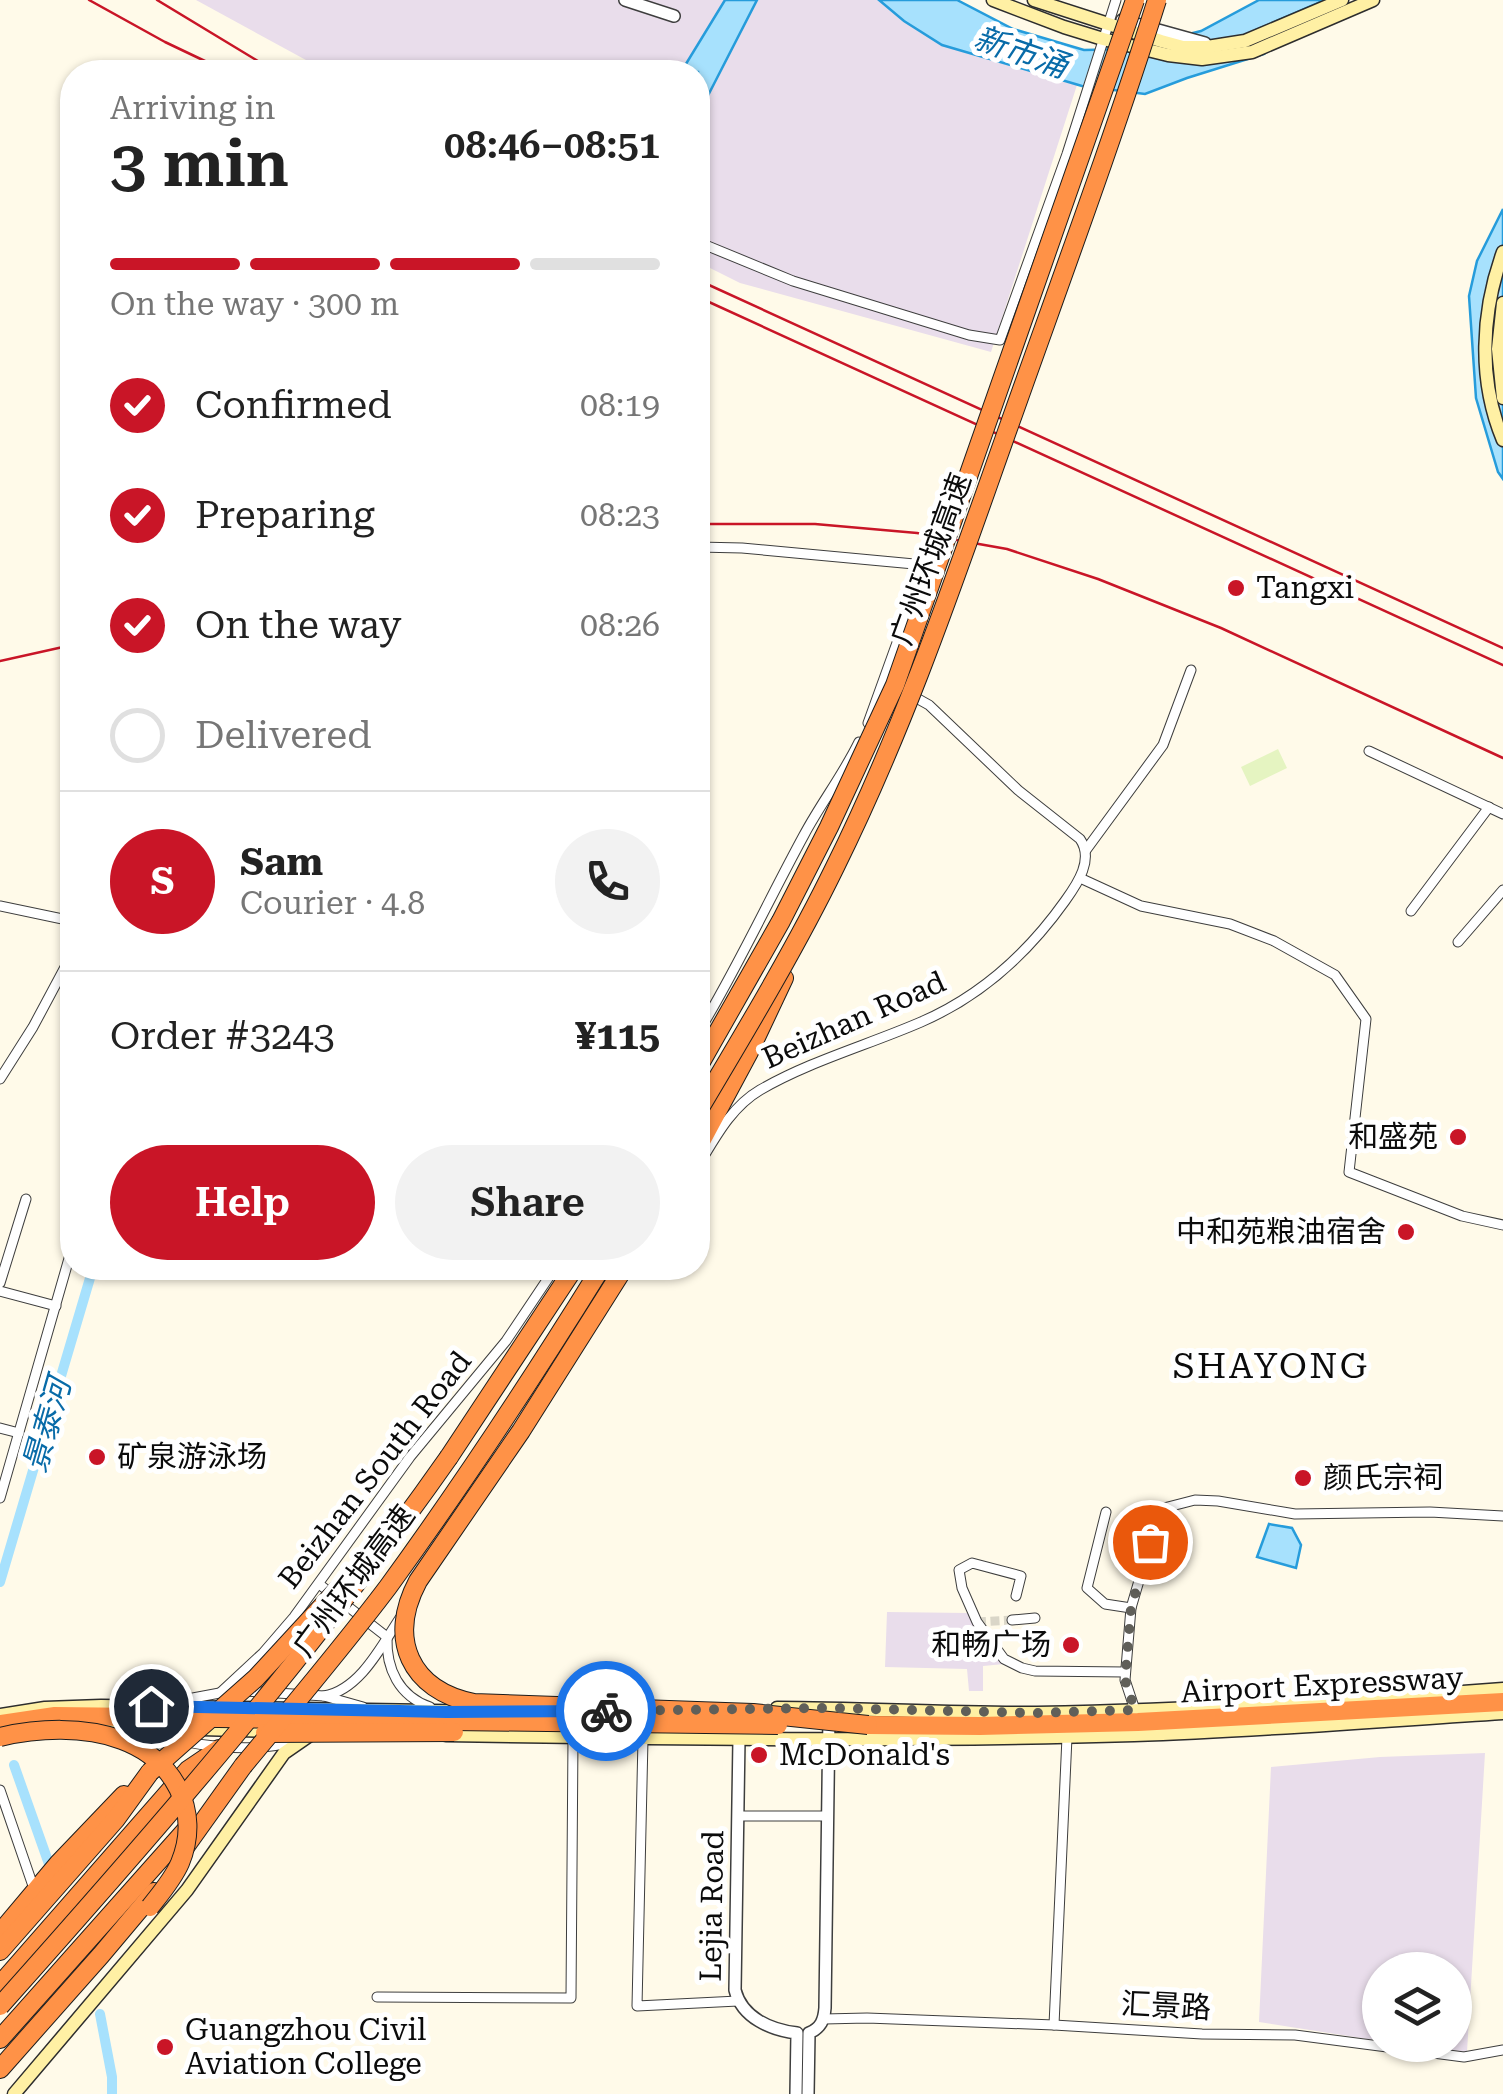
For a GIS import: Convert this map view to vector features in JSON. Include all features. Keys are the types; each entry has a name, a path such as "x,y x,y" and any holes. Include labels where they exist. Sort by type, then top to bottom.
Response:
{"highway":[{"name":"广州环城高速","path":"710,1046 806,874 895,685 1135,0"},
{"name":"广州环城高速","path":"710,1090 834,868 913,692 1157,0"},
{"path":"710,1125 758,1035 834,868"},
{"name":"广州环城高速","path":"0,2006 292,1668 449,1457 566,1280"},
{"name":"广州环城高速","path":"0,2039 243,1766 388,1587 505,1419 593,1280"},
{"path":"616,1280 521,1432 418,1581 405,1617 406,1646 412,1662 439,1692 474,1703 753,1713 867,1724"},
{"path":"0,1933 107,1810 278,1656 449,1457"},
{"name":"Airport Expressway","path":"544,1723 1013,1726 1503,1702"},
{"path":"0,1724 78,1715 544,1723"},
{"path":"0,1985 188,1770 228,1744 277,1732 459,1732 544,1723"},
{"path":"0,1736 81,1732 112,1737 140,1748 175,1780 188,1825 182,1859 168,1884 0,2085"},
{"path":"0,2069 142,1907 243,1766"},
{"path":"0,1951 116,1819 150,1772"}],"main road":[{"path":"992,0 1103,39 1168,55 1216,59 1275,44 1373,0"},
{"path":"1034,0 1176,45 1219,46 1246,41 1342,0"},
{"path":"1503,252 1490,301 1485,347 1488,389 1503,440"},
{"path":"1503,303 1498,348 1503,398"},
{"path":"0,1736 51,1728 141,1727 573,1738 829,1739 867,1724 1000,1713 1326,1702 1503,1689"},
{"path":"0,1714 44,1708 151,1706 447,1712 829,1708 867,1724 1067,1737 1503,1712"},
{"path":"14,2094 187,1890 284,1753 314,1733"}],"street":[{"path":"626,0 674,16"},
{"path":"710,247 792,280 969,335 1000,340 1078,122 1116,0"},
{"path":"710,548 925,564 856,748 811,822 710,1012"},
{"path":"884,680 936,712 1018,790 1074,833 1086,850 1164,745 1191,670"},
{"path":"1369,752 1503,814"},
{"path":"1411,911 1488,807"},
{"name":"Beizhan Road","path":"710,1147 730,1116 759,1090 924,1020 994,978 1044,929 1080,878 1086,850"},
{"path":"1080,878 1141,906 1230,924 1274,940 1335,975 1366,1019 1349,1172 1462,1216 1503,1224"},
{"path":"1458,942 1503,890"},
{"path":"0,906 60,918"},
{"path":"0,1079 60,976"},
{"path":"0,1283 26,1199"},
{"path":"0,1498 63,1280"},
{"name":"Beizhan South Road","path":"221,1692 263,1654 319,1584 410,1457 506,1341 547,1280"},
{"path":"324,1696 334,1694 357,1676 387,1637 529,1431 624,1280"},
{"path":"0,1290 56,1306"},
{"path":"0,1428 19,1434"},
{"path":"1135,1710 1125,1680 1131,1608 1160,1509 1195,1500 1294,1514 1430,1512 1503,1516"},
{"path":"1106,1512 1086,1588 1104,1604 1131,1608"},
{"path":"1016,1596 1021,1576 972,1563 959,1570 962,1588 977,1622 1004,1659 1035,1671 1126,1672"},
{"path":"319,1584 387,1637 388,1658 399,1686 421,1704 447,1712"},
{"path":"1012,1620 1035,1618"},
{"path":"151,1706 221,1692 269,1691 324,1696 375,1710"},
{"path":"803,2033 817,2030 824,2019 829,1708"},
{"path":"1054,2025 1067,1737"},
{"path":"376,1997 571,1998 573,1738"},
{"path":"644,1738 637,2006 738,2001"},
{"name":"Lejia Road","path":"740,1740 735,1979 738,2001 772,2028 803,2033"},
{"path":"0,1790 32,1884"},
{"path":"738,1816 828,1816"},
{"name":"汇景路","path":"824,2019 1295,2035 1464,2057 1503,2050"},
{"path":"796,2094 803,2033"},
{"path":"803,2033 808,2094"}],"shaded area":[{"path":"196,0 725,0 688,60 306,60"},
{"path":"757,0 879,0 904,21 1051,79 1077,85 991,352 740,283 710,268 710,92"},
{"path":"887,1612 967,1613 1004,1664 983,1666 983,1691 969,1691 967,1669 885,1667"},
{"path":"1485,1753 1472,1969 1472,1952 1362,1952 1362,2038 1259,2022 1271,1767"}],"green space":[{"path":"1278,749 1287,768 1250,786 1241,767"}],"water":[{"path":"725,0 757,0 710,92 710,60 688,60"},
{"name":"新市涌","path":"879,0 957,0 1013,29 1084,50 1129,49 1201,31 1259,0 1325,0 1256,30 1264,54 1145,94 1082,86 942,45"},
{"path":"1503,209 1503,479 1476,398 1469,296 1477,261"},
{"path":"1269,1524 1292,1528 1301,1545 1296,1568 1257,1557"}],"waterway":[{"name":"景泰河","path":"0,1582 89,1280"},
{"name":"景泰河","path":"14,1765 49,1864"},
{"name":"景泰河","path":"100,2014 112,2094"}],"tunnel":[{"path":"977,1622 1012,1620"}],"railway":[{"path":"89,0 203,60"},
{"path":"157,0 256,60"},
{"path":"710,285 1503,648"},
{"path":"710,302 1503,665"},
{"path":"710,524 815,524 917,533 1007,549 1098,579 1221,628 1503,758"},
{"path":"0,661 60,648"}],"way so far":[{"path":"606,1711 1135,1710 1125,1680 1131,1608 1150,1542"}],"place":[{"name":"Tangxi","path":"1236,588"},
{"name":"和盛苑","path":"1458,1137"},
{"name":"中和苑粮油宿舍","path":"1406,1232"},
{"name":"矿泉游泳场","path":"97,1457"},
{"name":"颜氏宗祠","path":"1303,1478"},
{"name":"和畅广场","path":"1071,1645"},
{"name":"McDonald's","path":"759,1755"},
{"name":"Guangzhou Civil Aviation College","path":"165,2047"}],"district":[{"name":"SHAYONG","path":"1271,1366"}],"route":[{"path":"151,1706 606,1711"}]}
